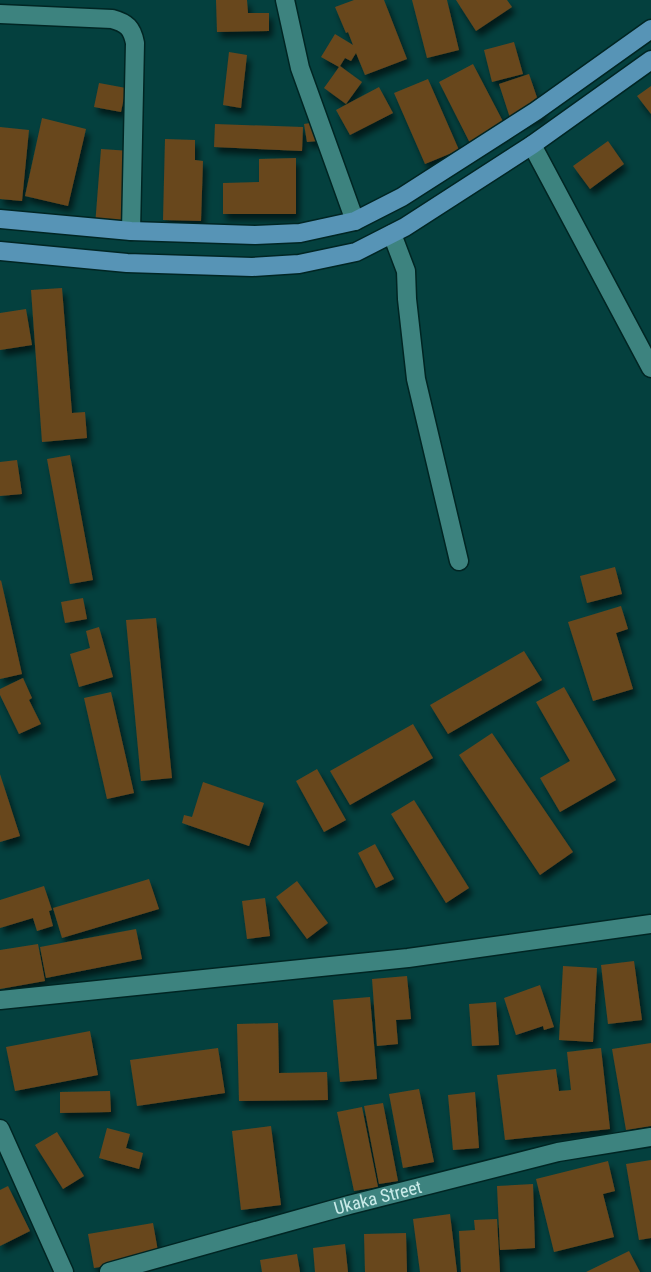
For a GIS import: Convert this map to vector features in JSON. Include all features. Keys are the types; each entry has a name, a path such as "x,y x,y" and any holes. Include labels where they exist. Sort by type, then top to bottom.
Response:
{"main road":[{"path":"0,219 131,231 255,235 300,233 356,221 402,197 536,111 651,28"},
{"path":"0,252 127,263 275,266 298,264 356,252 392,234 532,145 651,60"}],"street":[{"path":"285,0 300,68 356,221"},
{"path":"0,15 112,19 125,22 133,31 135,43 131,231"},
{"path":"532,145 651,368"},
{"path":"392,234 406,271 406,299 416,379 459,561"},
{"path":"0,1000 408,958 651,924"},
{"path":"0,1128 60,1271"},
{"name":"Ukaka Street","path":"109,1272 350,1205 558,1152 651,1137"}],"building":[{"path":"216,0 247,0 248,13 269,13 269,31 217,32"},
{"path":"354,0 384,0 407,59 365,75 356,53 351,61 345,58 340,66 362,82 346,104 324,88 339,67 321,57 335,34 353,45 335,7"},
{"path":"412,0 447,0 459,50 427,58"},
{"path":"456,0 507,0 512,7 476,31"},
{"path":"514,42 523,74 492,82 484,50"},
{"path":"229,52 247,55 241,108 223,105"},
{"path":"473,64 508,131 473,149 439,82"},
{"path":"529,74 543,115 512,124 499,84"},
{"path":"428,79 459,150 425,164 394,93"},
{"path":"99,83 126,88 121,112 94,107"},
{"path":"651,86 651,114 637,96"},
{"path":"379,87 393,113 350,135 336,110"},
{"path":"42,118 86,129 68,206 25,196"},
{"path":"316,122 318,141 307,142 304,124"},
{"path":"215,124 303,127 302,151 214,147"},
{"path":"0,127 29,130 22,201 0,199"},
{"path":"165,139 195,140 195,160 203,161 201,221 163,220"},
{"path":"608,141 624,164 590,189 573,166"},
{"path":"101,149 131,151 126,228 95,226"},
{"path":"296,158 296,214 223,214 223,183 259,182 259,159"},
{"path":"62,288 72,413 85,412 87,438 42,442 31,290"},
{"path":"26,309 32,345 0,350 0,313"},
{"path":"70,455 93,580 70,584 47,459"},
{"path":"17,460 22,494 0,496 0,462"},
{"path":"615,567 622,594 587,603 580,576"},
{"path":"0,581 22,674 0,679"},
{"path":"83,598 87,619 65,623 61,602"},
{"path":"621,606 628,629 616,633 633,689 593,701 568,622"},
{"path":"156,618 172,778 141,781 126,620"},
{"path":"99,627 113,677 79,687 70,654 90,648 86,631"},
{"path":"524,651 542,680 448,734 430,705"},
{"path":"23,678 32,698 29,700 41,724 19,734 0,695 0,689"},
{"path":"564,687 616,780 560,812 540,778 570,761 536,702"},
{"path":"111,692 134,793 107,799 84,698"},
{"path":"413,724 433,758 350,805 330,771"},
{"path":"492,733 573,852 540,875 459,755"},
{"path":"317,769 346,820 324,832 296,781"},
{"path":"0,774 20,836 0,842"},
{"path":"203,782 264,803 249,846 182,823 184,815 192,817"},
{"path":"414,800 469,888 446,903 391,814"},
{"path":"375,844 394,879 376,888 358,853"},
{"path":"149,879 159,909 62,938 53,908"},
{"path":"297,881 328,923 307,939 276,897"},
{"path":"44,886 52,910 49,911 53,926 37,931 33,918 0,928 0,900"},
{"path":"265,898 270,936 247,939 242,901"},
{"path":"136,929 142,959 46,978 40,947"},
{"path":"38,944 45,981 0,989 0,950"},
{"path":"634,961 642,1020 608,1024 601,965"},
{"path":"563,966 597,968 593,1042 559,1040"},
{"path":"407,976 411,1019 396,1020 398,1044 377,1046 372,979"},
{"path":"540,985 554,1027 544,1030 543,1026 516,1035 504,998"},
{"path":"370,997 377,1079 340,1082 333,1000"},
{"path":"496,1002 499,1045 472,1046 469,1004"},
{"path":"278,1023 279,1073 327,1072 328,1100 239,1101 237,1024"},
{"path":"90,1031 98,1075 15,1091 6,1047"},
{"path":"651,1043 651,1126 626,1130 612,1049"},
{"path":"218,1048 225,1093 137,1106 130,1060"},
{"path":"601,1048 610,1129 505,1140 497,1075 556,1069 559,1091 571,1090 567,1052"},
{"path":"419,1089 434,1162 403,1168 389,1094"},
{"path":"110,1091 111,1112 60,1113 60,1092"},
{"path":"475,1092 479,1148 453,1150 448,1095"},
{"path":"383,1103 398,1181 379,1184 364,1106"},
{"path":"362,1107 378,1187 354,1191 337,1112"},
{"path":"271,1126 281,1205 241,1210 232,1131"},
{"path":"107,1128 130,1134 126,1148 143,1153 139,1169 99,1158"},
{"path":"57,1132 84,1176 63,1189 35,1145"},
{"path":"651,1160 651,1238 639,1240 626,1164"},
{"path":"608,1161 615,1191 603,1194 614,1237 554,1252 536,1179"},
{"path":"533,1184 535,1248 500,1250 497,1186"},
{"path":"8,1186 30,1231 0,1246 0,1190"},
{"path":"450,1214 457,1272 420,1272 413,1219"},
{"path":"497,1219 500,1272 461,1272 459,1231 475,1230 474,1220"},
{"path":"153,1223 159,1257 94,1268 88,1234"},
{"path":"406,1233 407,1272 365,1272 364,1234"},
{"path":"345,1244 348,1272 315,1272 313,1248"},
{"path":"629,1251 640,1272 586,1272"},
{"path":"297,1254 300,1272 262,1272 260,1260"}]}
